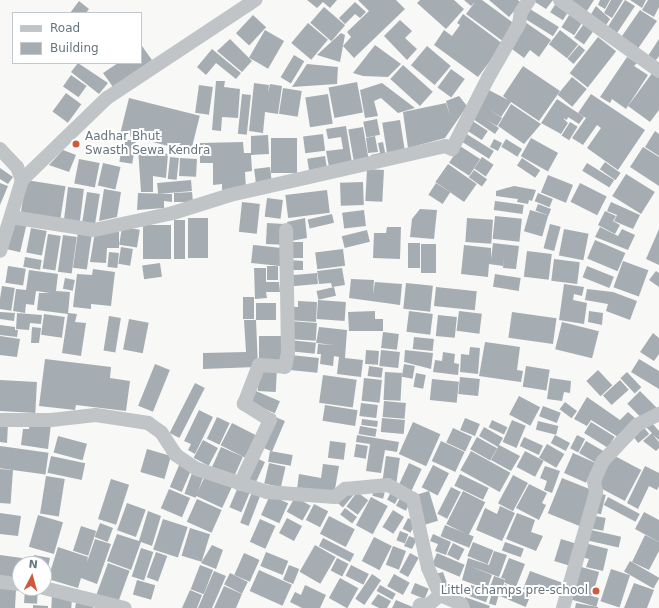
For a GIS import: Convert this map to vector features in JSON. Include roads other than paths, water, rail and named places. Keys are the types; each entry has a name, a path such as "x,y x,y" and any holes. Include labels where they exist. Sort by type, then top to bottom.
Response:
{"street":[{"path":"0,251 22,180 107,98 255,0"},
{"path":"10,217 94,230 173,213 245,191 445,146 452,149 529,0"},
{"path":"560,0 659,71"},
{"path":"0,149 17,167 22,180"},
{"path":"240,484 270,420 244,404 259,365 285,367 288,353 286,230"},
{"path":"563,608 596,492 594,481 603,461 637,425 659,414"},
{"path":"0,420 51,420 96,415 148,423 162,432 176,455 197,469 266,492 334,497 346,489 388,485 413,499 428,568 440,595 461,604 463,608"},
{"path":"0,582 12,583"},
{"path":"52,590 125,608"},
{"path":"419,608 420,605 427,606 440,595"}],"place":[{"name":"Aadhar Bhut Swasth Sewa Kendra","path":"76,144"},
{"name":"Little champs pre-school","path":"596,591"}]}
